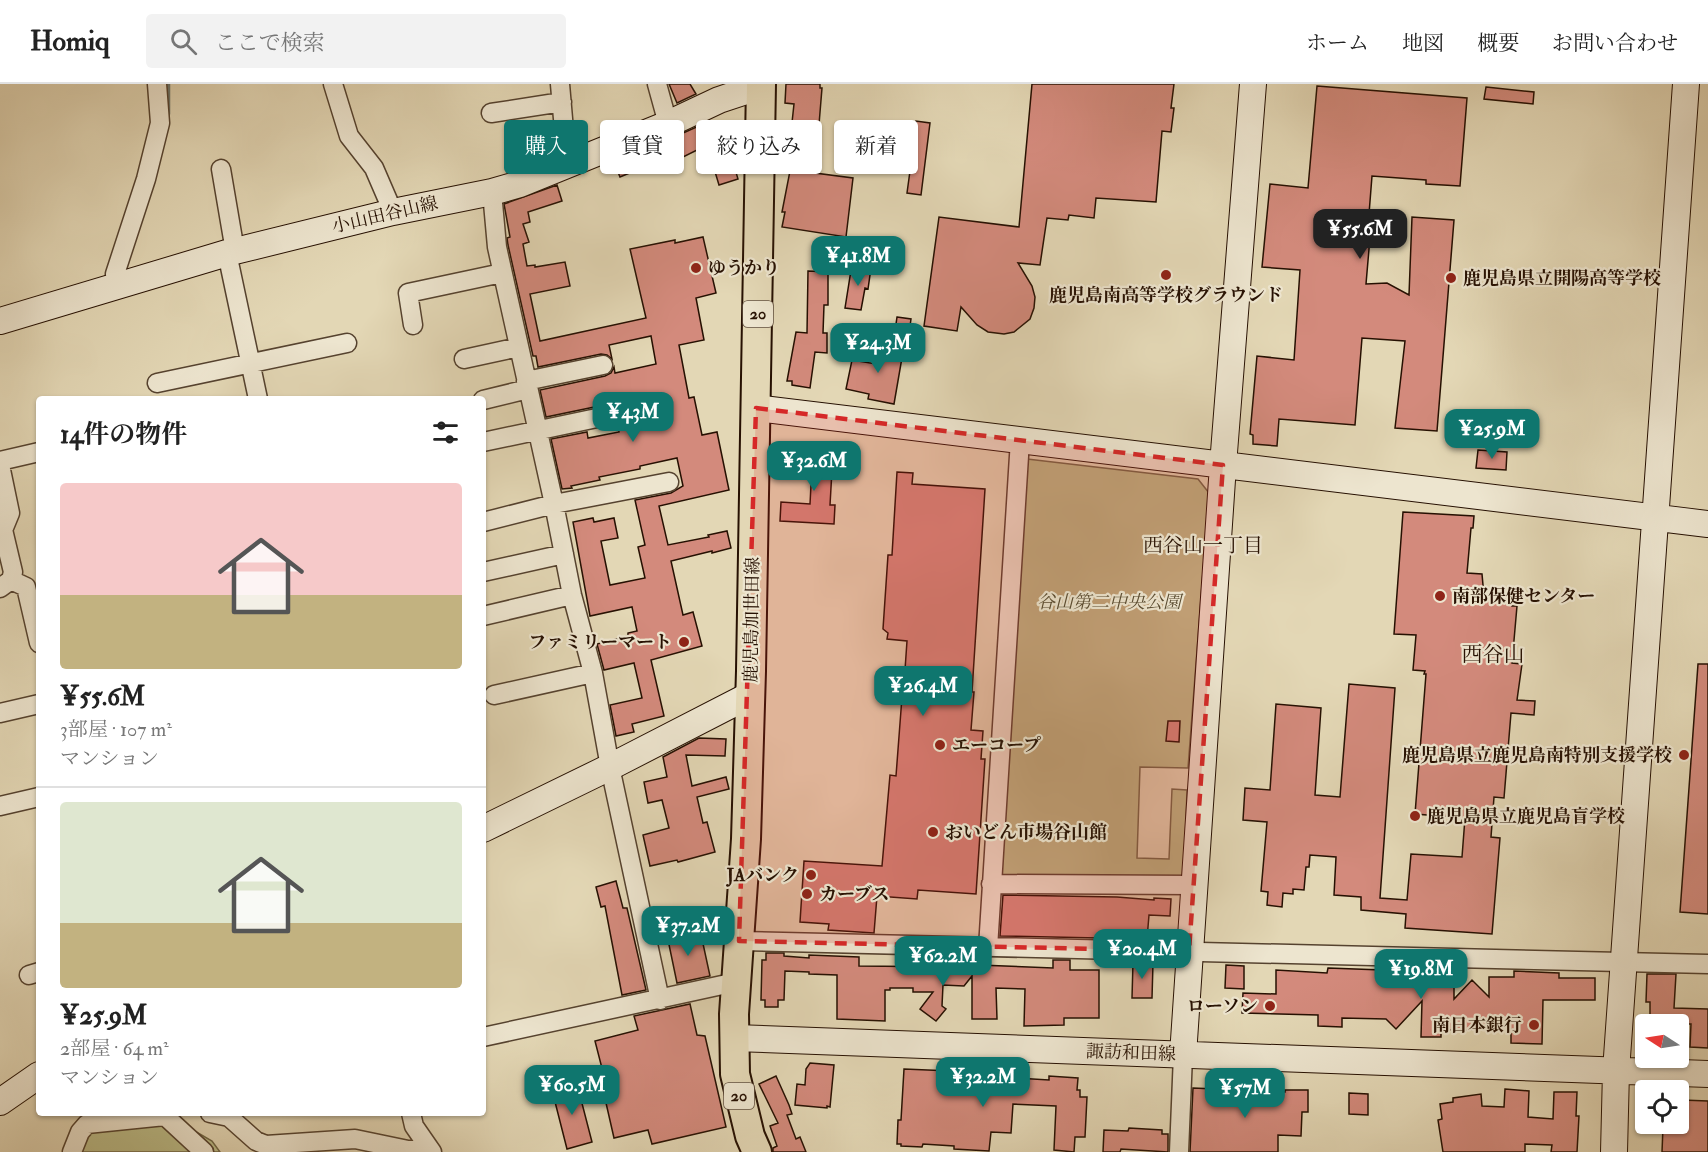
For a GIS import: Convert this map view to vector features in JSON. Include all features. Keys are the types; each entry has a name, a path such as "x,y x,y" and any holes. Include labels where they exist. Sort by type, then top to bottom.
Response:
{"main road":[{"name":"鹿児島加世田線","path":"757,1152 750,1136 735,1074 734,1038 746,826 750,695 761,85"}],"street":[{"path":"116,285 117,265 146,179 160,123 157,84"},
{"path":"333,84 349,136 374,168 393,212"},
{"path":"657,84 667,120"},
{"path":"1179,1152 1193,885 1253,84"},
{"path":"1614,1152 1616,1071 1688,84 1708,87"},
{"name":"小山田谷山線","path":"676,120 719,100 761,85"},
{"path":"491,113 561,93 563,120"},
{"path":"221,169 231,252 257,396"},
{"name":"小山田谷山線","path":"0,321 231,252 393,212 492,192 545,174"},
{"path":"492,192 502,273 572,595 593,673 610,767 660,1000"},
{"path":"413,325 408,293 502,273"},
{"path":"157,383 347,343"},
{"path":"464,359 519,347"},
{"path":"486,399 527,385 603,365"},
{"path":"756,408 1708,524"},
{"path":"486,441 630,411"},
{"path":"987,948 1020,440"},
{"path":"36,453 0,463 10,513 1,523 13,572 6,584 26,587 36,620"},
{"path":"486,521 554,504 669,482"},
{"path":"486,571 564,554"},
{"path":"486,615 572,595"},
{"path":"494,695 593,673"},
{"path":"486,828 750,695"},
{"path":"0,713 36,705"},
{"path":"0,806 36,798"},
{"path":"991,884 1193,885"},
{"path":"740,941 1708,964"},
{"path":"486,1036 736,982"},
{"name":"諏訪和田線","path":"734,1038 1708,1074"},
{"path":"0,1102 36,1077"},
{"path":"72,1152 80,1132 87,1124 149,1116"},
{"path":"167,1116 204,1152"},
{"path":"224,1116 229,1117 256,1141 266,1145 355,1139 408,1150 430,1150"},
{"path":"412,1116 414,1126 430,1150"}],"highlighted area":[{"path":"756,408 1223,465 1189,951 739,941"}],"green space":[{"name":"谷山第二中央公園","path":"1027,459 1198,479 1209,493 1188,768 1140,767 1137,858 1169,859 1172,789 1187,790 1184,874 1176,881 1002,878 997,869"},
{"path":"169,1116 212,1141 220,1152 67,1152 78,1125 89,1117"}],"building":[{"path":"669,84 690,84 696,94 677,103"},
{"path":"786,84 820,84 822,88 819,120 792,120 794,104 785,103"},
{"path":"1032,84 1174,84 1171,132 1162,131 1156,202 1096,198 1094,218 1069,215 1068,220 1047,218 1040,265 1018,263 1032,286 1035,297 1030,319 1014,332 1004,334 988,332 977,325 961,307 957,331 924,326 939,217 1019,227"},
{"path":"1317,86 1467,98 1460,186 1426,184 1426,180 1372,176 1369,214 1372,214 1366,284 1387,283 1409,295 1412,217 1454,220 1437,431 1395,428 1405,341 1362,338 1355,425 1279,419 1277,446 1253,444 1253,435 1250,434 1257,356 1294,360 1300,270 1262,267 1270,184 1308,188"},
{"path":"1486,87 1534,92 1533,104 1484,99"},
{"path":"918,121 930,123 921,195 907,193 910,174 918,174"},
{"path":"696,127 696,150 684,156 684,133"},
{"path":"716,174 736,174 738,179 719,185"},
{"path":"789,174 822,174 853,178 846,237 782,227 785,212 782,212"},
{"path":"557,185 562,201 528,212 530,222 523,224 529,242 523,244 527,266 535,265 535,267 565,262 570,286 530,294 540,341 646,318 630,249 703,237 716,293 696,298 704,340 679,345 689,398 694,397 702,435 717,432 729,490 659,506 668,545 727,531 731,548 671,561 683,615 693,612 702,646 651,660 664,716 632,724 634,732 616,736 610,705 642,698 634,663 604,670 597,644 628,636 628,633 637,631 632,607 590,616 573,522 593,518 594,522 614,518 618,538 601,541 610,585 645,578 638,547 645,545 635,500 671,493 683,486 677,458 640,466 640,469 599,477 600,480 562,489 551,439 587,432 588,438 619,432 618,425 637,420 641,408 634,401 628,400 546,417 540,390 605,376 611,373 614,367 615,373 656,364 651,336 609,345 612,359 601,354 538,367 536,356 533,356 508,245 507,238 510,237 504,204"},
{"path":"852,264 871,268 868,289 865,288 861,310 845,308"},
{"path":"808,271 828,272 828,305 824,305 823,333 827,333 827,353 815,352 810,388 792,385 792,381 787,381 796,332 807,333"},
{"path":"897,317 911,319 908,340 894,338"},
{"path":"880,342 904,346 894,404 868,399 869,394 846,389 852,360 876,364"},
{"path":"799,449 833,453 830,505 835,505 834,524 780,521 781,502 810,504 812,466 798,465"},
{"path":"1478,450 1507,452 1506,470 1476,468"},
{"path":"897,472 913,473 912,484 985,489 971,730 983,731 981,759 985,759 976,894 918,890 917,899 877,896 874,933 828,930 829,924 800,922 804,861 882,866 890,775 896,776 902,697 926,700 928,671 905,670 907,641 887,639 888,633 883,629 888,555 892,555"},
{"path":"1403,512 1474,516 1467,573 1482,574 1484,596 1512,598 1512,606 1517,606 1512,663 1522,664 1517,700 1535,701 1534,715 1511,713 1504,798 1494,797 1491,837 1500,838 1492,934 1405,928 1406,914 1361,910 1361,897 1334,895 1336,857 1310,855 1309,867 1306,867 1304,890 1293,889 1293,894 1283,893 1282,907 1267,905 1268,892 1261,891 1267,822 1243,820 1245,788 1270,790 1276,704 1321,708 1315,795 1340,797 1349,684 1395,688 1380,898 1407,900 1411,854 1462,857 1465,818 1415,814 1426,674 1424,674 1425,671 1413,670 1416,635 1394,634"},
{"path":"1698,664 1708,664 1708,914 1680,912"},
{"path":"1168,721 1180,721 1179,742 1166,741"},
{"path":"699,738 726,739 725,756 686,755 692,786 726,777 729,789 697,797 703,823 707,822 715,852 678,862 677,860 650,866 643,835 669,828 662,800 648,803 644,782 667,777 663,757"},
{"path":"616,881 623,908 627,908 646,990 622,995 605,906 601,907 596,887"},
{"path":"1003,895 1171,899 1170,916 1149,915 1147,939 1000,936"},
{"path":"692,929 694,941 702,939 710,976 677,983 667,935"},
{"path":"766,953 784,953 784,956 809,958 809,955 859,957 859,966 959,967 959,959 979,960 979,965 1053,968 1053,960 1070,960 1070,970 1099,970 1099,1018 1064,1018 1064,1025 1024,1026 1025,989 996,988 997,1019 972,1019 972,976 964,986 943,985 942,1006 946,1009 936,1021 920,1009 933,992 913,992 913,988 885,990 885,1021 837,1019 837,975 809,974 809,972 785,971 784,1000 778,1000 778,1007 765,1007 765,1000 761,1000 762,960 766,960"},
{"path":"1133,962 1153,963 1152,998 1132,998"},
{"path":"1226,965 1244,966 1244,989 1225,988"},
{"path":"1328,968 1409,971 1409,978 1454,978 1454,999 1472,980 1489,997 1489,977 1514,977 1514,971 1559,973 1559,978 1595,978 1595,1000 1543,1000 1542,1044 1511,1043 1511,1029 1441,1030 1441,1037 1421,1037 1422,1001 1396,1029 1386,1019 1342,1018 1342,1027 1318,1026 1318,1015 1242,1013 1243,993 1276,994 1276,970 1327,973"},
{"path":"1647,974 1676,974 1674,1008 1708,1009 1708,1048 1690,1047 1689,1014 1650,1014 1650,1002 1646,1002"},
{"path":"690,1004 697,1035 705,1036 726,1127 652,1144 648,1130 614,1138 601,1081 605,1080 595,1041 638,1030 634,1016"},
{"path":"810,1063 834,1065 830,1107 795,1105 797,1084 805,1085 806,1069"},
{"path":"904,1069 998,1073 999,1071 1014,1071 1014,1078 1049,1080 1049,1076 1078,1078 1077,1090 1080,1090 1080,1097 1087,1097 1085,1137 1075,1137 1074,1152 1054,1150 1056,1106 1013,1104 1011,1133 991,1132 989,1151 923,1144 922,1147 901,1146 897,1144"},
{"path":"776,1076 792,1114 787,1115 796,1139 800,1137 806,1152 773,1152 773,1148 777,1146 770,1126 778,1123 759,1084"},
{"path":"577,1084 592,1142 567,1149 552,1090"},
{"path":"1193,1088 1285,1092 1285,1090 1308,1090 1308,1112 1302,1112 1301,1136 1278,1135 1278,1152 1190,1152"},
{"path":"1505,1089 1529,1091 1528,1117 1553,1119 1554,1092 1577,1092 1576,1116 1579,1116 1577,1152 1551,1152 1552,1145 1525,1144 1525,1152 1443,1152 1438,1120 1442,1119 1440,1104 1453,1102 1453,1098 1481,1094 1482,1106 1504,1107"},
{"path":"1349,1093 1368,1094 1368,1115 1349,1114"},
{"path":"1689,1100 1708,1101 1708,1152 1662,1152 1663,1134 1689,1134"},
{"path":"1129,1128 1162,1130 1162,1134 1168,1134 1168,1152 1121,1149 1120,1152 1103,1152 1104,1130 1128,1131"}],"waterway":[{"path":"168,84 168,114"}],"place":[{"name":"ゆうかり","path":"696,268"},
{"name":"鹿児島南高等学校グラウンド","path":"1166,275"},
{"name":"鹿児島県立開陽高等学校","path":"1451,278"},
{"name":"南部保健センター","path":"1440,596"},
{"name":"ファミリーマート","path":"684,642"},
{"name":"エーコープ","path":"940,745"},
{"name":"鹿児島県立鹿児島南特別支援学校","path":"1684,755"},
{"name":"鹿児島県立鹿児島盲学校","path":"1415,816"},
{"name":"おいどん市場谷山館","path":"933,832"},
{"name":"JAバンク","path":"811,875"},
{"name":"カーブス","path":"807,894"},
{"name":"ローソン","path":"1270,1006"},
{"name":"南日本銀行","path":"1534,1025"}],"district":[{"name":"西谷山一丁目","path":"1203,545"},
{"name":"西谷山","path":"1493,654"}]}
